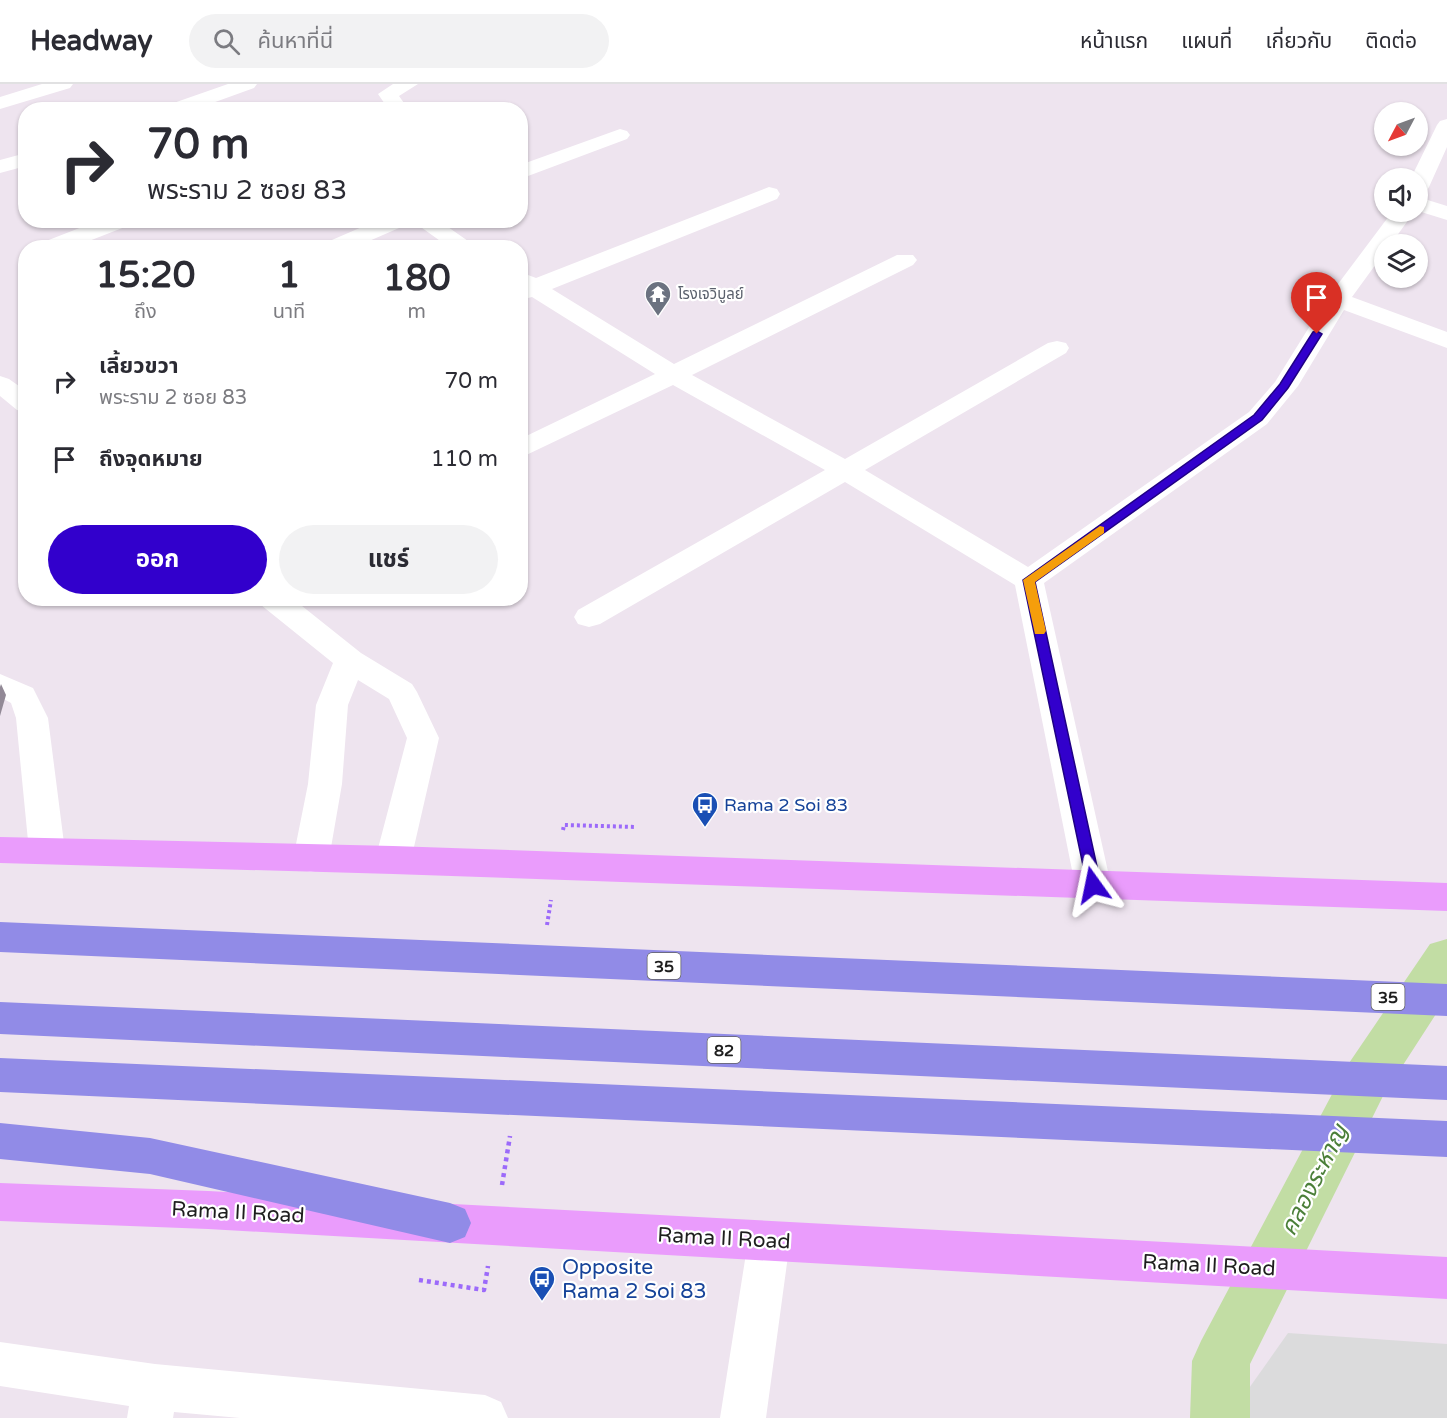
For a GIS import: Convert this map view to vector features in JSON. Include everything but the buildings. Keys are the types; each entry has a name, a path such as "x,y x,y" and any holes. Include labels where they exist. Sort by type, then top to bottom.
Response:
{"highway":[{"name":"35","path":"0,936 1447,998"},
{"path":"0,936 1447,998"},
{"name":"82","path":"0,1018 1447,1083"},
{"path":"0,1075 1447,1139"},
{"path":"0,1141 150,1156 450,1223"}],"main road":[{"path":"0,850 393,860 1447,897"},
{"name":"Rama II Road","path":"0,1202 450,1223 1447,1278"}],"street":[{"path":"0,103 63,84"},
{"path":"191,84 221,102"},
{"path":"195,102 246,84"},
{"path":"394,102 388,94 408,84"},
{"path":"1427,168 1447,125"},
{"path":"528,170 620,135"},
{"path":"0,167 18,161"},
{"path":"528,285 769,194"},
{"path":"1428,207 1447,213"},
{"path":"1029,580 1258,418 1285,386 1338,300 1396,222"},
{"path":"70,240 102,228"},
{"path":"352,240 379,228"},
{"path":"435,228 454,240"},
{"path":"528,446 905,260"},
{"path":"528,288 676,375 847,471 1029,580 1093,885"},
{"path":"1338,300 1447,341"},
{"path":"589,617 1058,348"},
{"path":"0,384 18,399"},
{"path":"282,606 350,660 401,693 423,738 393,860"},
{"path":"311,859 325,784 332,705 350,660"},
{"path":"0,685 18,690 27,700 32,718 47,851"},
{"path":"743,1418 769,1241"},
{"path":"0,1364 153,1402 485,1418"}],"path":[{"path":"564,825 636,826"},
{"path":"419,1280 483,1290"}],"shaded area":[{"path":"1288,1333 1447,1344 1447,1418 1248,1418 1247,1391"}],"waterway":[{"name":"คลองระหาญ","path":"1220,1418 1221,1361 1365,1081 1447,958"}],"slow traffic":[{"path":"1040,631 1029,580 1100,530"}],"place":[{"name":"โรงเจวิบูลย์","path":"658,317"},
{"name":"Rama 2 Soi 83","path":"705,828"},
{"name":"Opposite Rama 2 Soi 83","path":"542,1302"}],"route":[{"path":"1093,885 1029,580 1258,418 1285,386 1317,334"}]}
